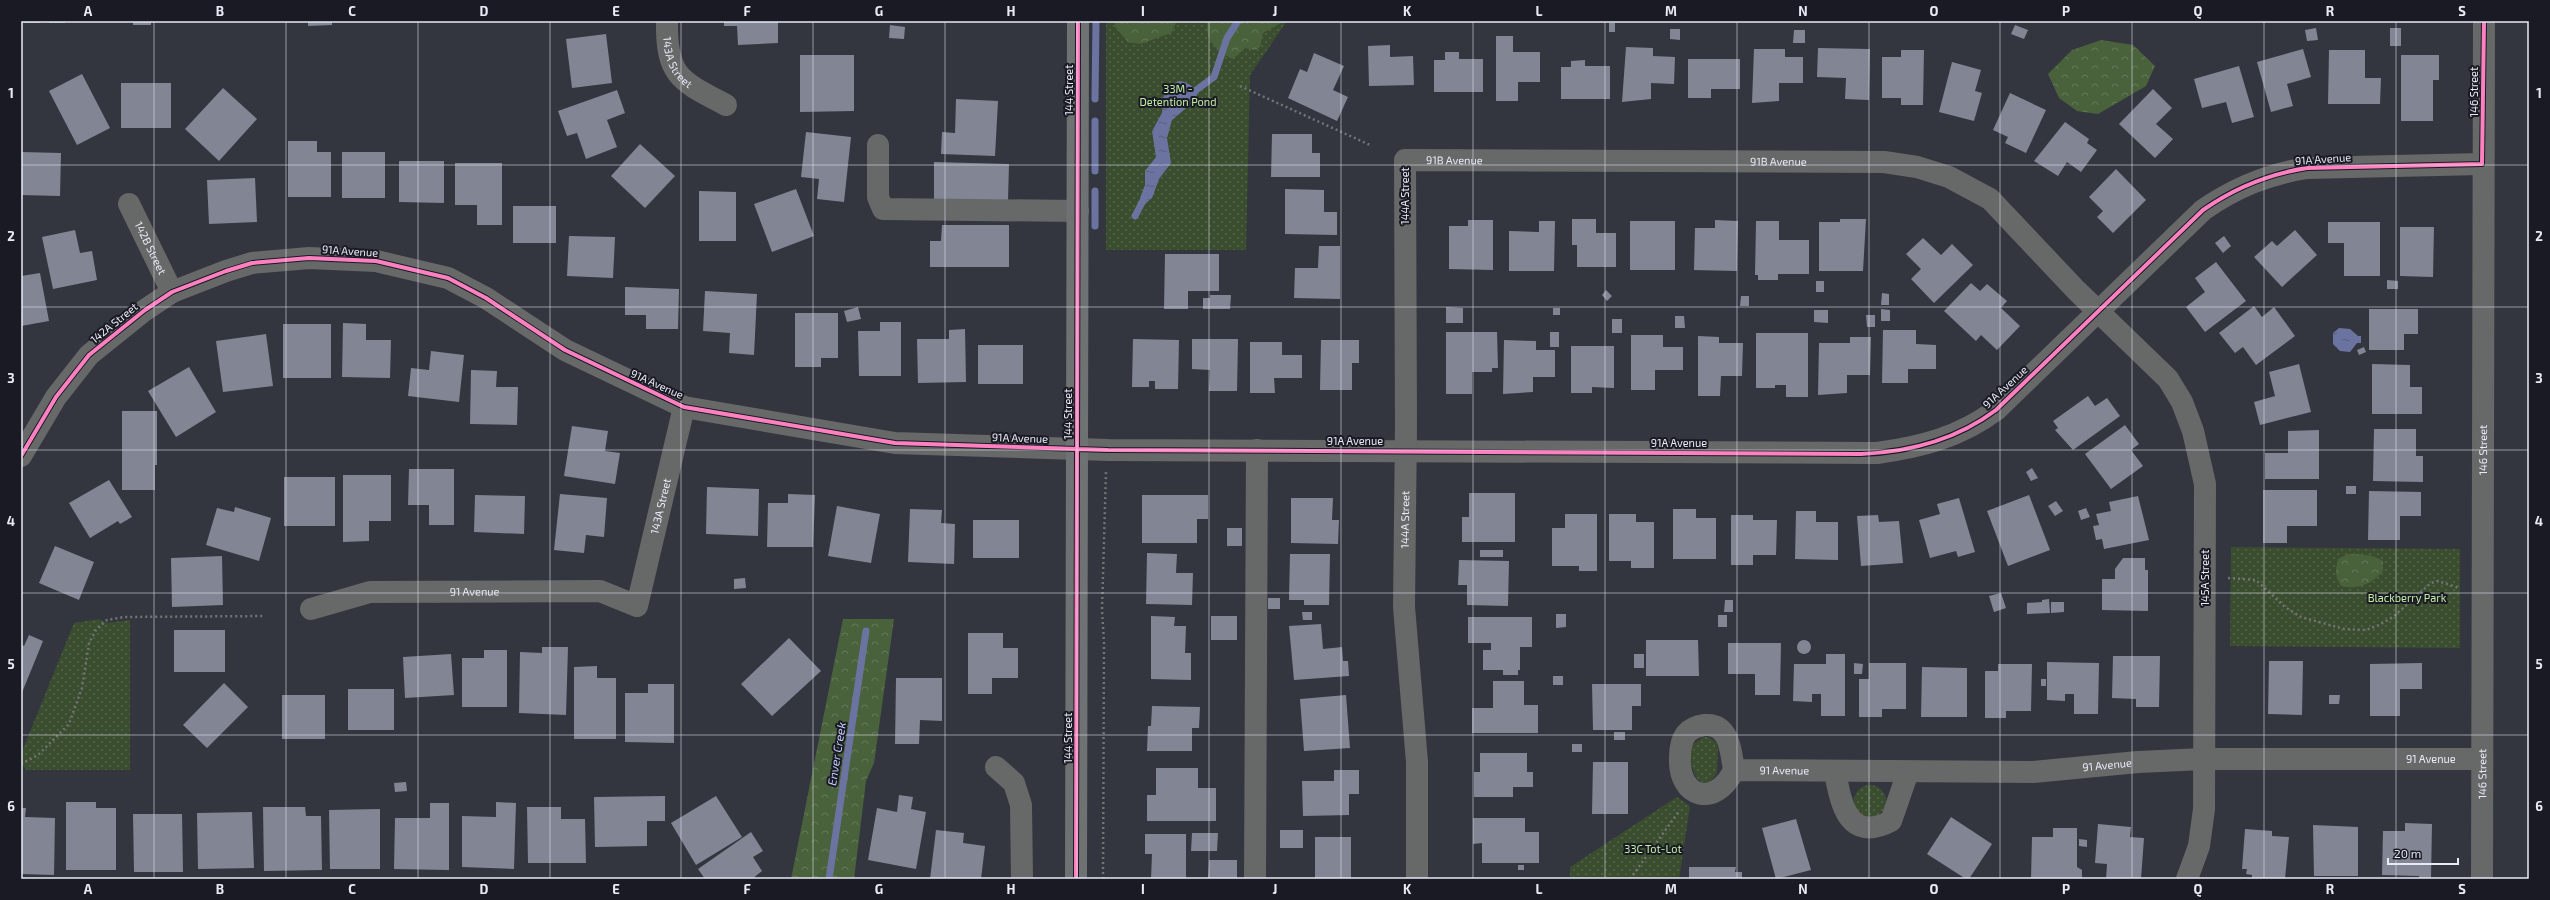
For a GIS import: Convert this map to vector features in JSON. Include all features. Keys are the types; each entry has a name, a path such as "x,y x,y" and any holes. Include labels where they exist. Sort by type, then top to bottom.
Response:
{"main road":[{"name":"144 Street","path":"1076,879 1078,21"}],"street":[{"name":"143A Street","path":"667,21 668,48 678,76 690,85 726,105"},
{"name":"146 Street","path":"2482,879 2482,164 2484,21"},
{"path":"878,145 878,197 883,209 1078,211"},
{"name":"91B Avenue","path":"1405,160 1884,162 1917,167 1950,177 1990,199 2098,311"},
{"name":"144A Street","path":"1405,160 1406,450 1404,607 1416,762 1417,879"},
{"name":"91A Avenue","path":"172,292 246,265 283,259 338,258 376,261 448,278 468,288 565,350 684,406 895,444 1077,449 1861,454 1911,448 1946,438 1981,421 1996,410 2203,210 2221,198 2258,178 2280,172 2307,168 2482,164"},
{"name":"142B Street","path":"129,204 172,292"},
{"name":"142A Street","path":"21,456 56,397 89,355 145,310 172,292"},
{"name":"145A Street","path":"2098,311 2168,379 2182,402 2194,431 2205,484 2203,829 2199,846 2187,879"},
{"name":"143A Street","path":"637,606 684,406"},
{"path":"1255,879 1257,450"},
{"name":"91 Avenue","path":"311,609 370,592 600,591 637,606"},
{"path":"1709,725 1720,729 1727,736 1734,770 1729,780 1721,789 1707,794 1693,792 1684,783 1679,770 1682,739 1689,731 1697,726 1709,725"},
{"name":"91 Avenue","path":"1734,770 1835,772 2033,772 2138,762 2204,759 2482,759"},
{"path":"996,767 1014,783 1021,805 1022,879"},
{"path":"1835,772 1839,796 1847,816 1857,825 1868,828 1880,827 1891,821 1908,772"}],"path":[{"path":"1240,86 1370,145"},
{"path":"1103,879 1104,643 1102,610 1106,471"},
{"path":"2226,578 2256,580 2285,607 2301,618 2344,629 2366,630 2379,625 2392,617 2431,583 2438,581 2464,590"},
{"path":"21,764 38,755 69,724 82,688 89,643 96,630 107,620 124,618 265,616"},
{"path":"1630,879 1693,792"}],"green space":[{"name":"33M - Detention Pond","path":"1106,21 1287,21 1250,75 1246,250 1106,250"},
{"path":"1114,21 1177,21 1171,33 1140,44 1128,42 1116,28"},
{"path":"1208,21 1284,21 1263,33 1260,47 1255,50 1245,48 1233,59 1222,53 1213,44 1208,33"},
{"path":"2101,40 2133,45 2155,66 2146,86 2098,114 2077,111 2059,98 2048,74 2072,50"},
{"name":"Blackberry Park","path":"2231,547 2460,549 2460,648 2230,646"},
{"path":"2348,554 2375,557 2383,561 2383,571 2379,576 2364,585 2353,587 2341,586 2337,576 2337,563 2338,559"},
{"path":"99,619 107,623 130,620 130,770 26,770 21,762 21,754 74,623"},
{"path":"843,619 894,619 874,763 866,781 854,879 791,879"},
{"path":"1703,737 1708,737 1716,742 1718,750 1717,773 1711,781 1705,783 1700,781 1696,776 1691,761 1692,745"},
{"path":"1867,785 1873,785 1882,789 1886,801 1882,813 1873,817 1867,817 1858,813 1854,804 1854,798 1858,789"},
{"name":"33C Tot-Lot","path":"1677,797 1690,806 1679,879 1570,879 1570,867"}],"water":[{"path":"1179,81 1192,86 1196,92 1197,99 1172,120 1167,138 1171,163 1159,179 1152,198 1145,204 1140,198 1145,185 1145,171 1156,157 1152,131 1162,113 1164,89"},
{"path":"2339,328 2350,329 2358,336 2361,336 2361,343 2357,343 2350,352 2340,351 2333,344 2333,333"}],"building":[{"path":"24,21 40,21 40,23 24,23"},
{"path":"49,21 65,21 65,23 49,23"},
{"path":"133,21 151,21 151,25 133,25"},
{"path":"308,21 332,21 332,25 308,26"},
{"path":"724,21 778,21 778,43 738,45 737,26 724,26"},
{"path":"1609,23 1615,23 1615,32 1609,32"},
{"path":"890,25 905,27 904,39 889,38"},
{"path":"2015,25 2028,30 2024,39 2011,34"},
{"path":"2316,28 2318,40 2307,41 2305,30"},
{"path":"2390,28 2401,28 2401,46 2390,46"},
{"path":"1670,29 1680,29 1680,40 1670,39"},
{"path":"1794,30 1805,30 1805,43 1793,43"},
{"path":"606,34 612,83 572,88 566,39"},
{"path":"1496,36 1513,36 1513,52 1540,52 1540,82 1518,82 1518,101 1496,101"},
{"path":"1390,45 1390,57 1413,56 1414,85 1369,86 1368,46"},
{"path":"1626,47 1653,48 1653,56 1675,57 1674,84 1651,83 1651,99 1622,102"},
{"path":"1818,48 1870,49 1869,100 1845,99 1846,78 1817,77"},
{"path":"1754,49 1785,49 1785,57 1803,57 1803,83 1779,83 1779,101 1752,103"},
{"path":"2303,49 2311,77 2287,84 2293,106 2271,112 2257,62"},
{"path":"1901,50 1924,50 1923,105 1901,105 1901,98 1882,98 1882,57 1901,57"},
{"path":"2329,50 2365,50 2365,78 2381,78 2380,104 2328,104"},
{"path":"1445,52 1459,52 1459,59 1483,59 1483,92 1434,92 1434,60 1445,60"},
{"path":"1314,53 1344,66 1333,90 1348,97 1337,121 1288,98 1300,69 1307,72"},
{"path":"800,55 854,55 854,111 800,112"},
{"path":"2401,55 2439,55 2439,80 2433,80 2433,121 2401,121"},
{"path":"1688,59 1740,59 1740,89 1711,89 1711,98 1688,98"},
{"path":"1585,60 1585,66 1610,66 1610,99 1561,99 1561,67 1571,67 1571,61"},
{"path":"1952,62 1981,70 1975,91 1982,93 1974,121 1939,112"},
{"path":"2239,66 2254,117 2232,123 2226,102 2202,108 2194,79"},
{"path":"82,74 110,128 77,145 49,91"},
{"path":"121,83 171,83 171,128 121,128"},
{"path":"223,88 257,119 219,161 185,129"},
{"path":"2153,89 2172,108 2156,124 2173,139 2155,158 2119,124"},
{"path":"617,90 625,113 607,120 617,147 586,159 577,133 567,136 558,111"},
{"path":"2010,93 2046,110 2026,153 2005,143 2008,137 1993,130"},
{"path":"956,99 998,101 995,156 941,154 942,132 955,133"},
{"path":"2065,122 2089,139 2087,143 2097,150 2081,172 2067,162 2058,176 2034,161"},
{"path":"806,132 851,137 844,202 817,199 819,179 801,177"},
{"path":"1272,134 1312,134 1312,153 1320,153 1320,177 1271,177"},
{"path":"288,141 317,141 317,152 331,152 331,197 288,197"},
{"path":"640,144 675,176 645,208 611,176"},
{"path":"21,152 61,153 60,196 21,195"},
{"path":"342,152 385,152 385,198 342,198"},
{"path":"399,161 444,161 444,203 399,202"},
{"path":"934,162 1009,164 1008,201 934,200"},
{"path":"455,163 502,163 502,225 477,225 477,205 455,205"},
{"path":"2116,169 2146,200 2113,233 2097,217 2103,211 2089,197"},
{"path":"255,178 257,222 209,224 207,180"},
{"path":"796,189 814,236 772,252 754,204"},
{"path":"1285,189 1324,190 1324,212 1337,212 1337,235 1285,234"},
{"path":"699,191 736,192 736,241 699,241"},
{"path":"513,206 556,206 556,243 513,243"},
{"path":"1572,219 1596,219 1596,233 1616,233 1616,267 1577,267 1577,245 1572,245"},
{"path":"1840,219 1866,219 1863,271 1819,271 1819,222 1840,222"},
{"path":"1468,220 1493,220 1493,270 1449,269 1449,226 1468,226"},
{"path":"1715,220 1738,221 1737,271 1694,270 1695,228 1715,228"},
{"path":"1539,221 1555,221 1554,271 1509,271 1509,231 1539,232"},
{"path":"1630,221 1675,221 1675,270 1630,270"},
{"path":"1756,221 1779,221 1779,240 1809,240 1809,274 1778,274 1778,280 1758,280 1758,275 1755,275"},
{"path":"2328,222 2380,222 2380,276 2344,276 2344,243 2328,243"},
{"path":"942,225 1009,225 1009,267 930,267 930,241 941,241"},
{"path":"2400,227 2434,227 2433,277 2400,276"},
{"path":"75,230 80,253 92,251 97,280 53,289 42,237"},
{"path":"2295,230 2317,255 2282,287 2254,257 2272,241 2277,246"},
{"path":"569,236 615,237 613,278 567,276"},
{"path":"2224,236 2231,246 2223,253 2215,243"},
{"path":"1923,238 1941,255 1952,244 1973,265 1934,303 1911,279 1921,269 1906,254"},
{"path":"1319,246 1340,246 1340,299 1294,298 1295,268 1318,268"},
{"path":"1165,254 1219,254 1219,291 1188,291 1188,309 1164,309"},
{"path":"2216,262 2246,301 2205,332 2186,307 2205,292 2195,278"},
{"path":"40,273 49,321 21,326 21,276"},
{"path":"2387,280 2398,281 2398,289 2387,289"},
{"path":"1816,281 1824,281 1824,292 1816,292"},
{"path":"1971,283 1980,291 1987,284 2007,301 2001,308 2020,326 1997,350 1981,335 1976,341 1944,311"},
{"path":"625,287 679,289 678,329 646,329 646,315 625,315"},
{"path":"1606,290 1612,296 1607,301 1602,295"},
{"path":"705,291 757,294 754,355 729,353 730,333 703,331"},
{"path":"1882,293 1889,294 1889,305 1881,305"},
{"path":"1210,295 1231,295 1230,309 1203,309 1203,298 1210,298"},
{"path":"1741,296 1749,296 1749,306 1740,306"},
{"path":"2254,306 2262,317 2274,307 2295,336 2256,365 2243,347 2235,353 2219,333"},
{"path":"858,307 861,319 847,322 844,311"},
{"path":"1446,307 1463,308 1463,323 1446,323"},
{"path":"1553,308 1560,308 1560,315 1553,315"},
{"path":"1881,309 1890,310 1890,321 1881,321"},
{"path":"2369,309 2418,309 2418,334 2404,334 2404,350 2369,350"},
{"path":"1814,310 1828,310 1828,323 1814,322"},
{"path":"795,313 838,313 838,358 821,358 821,367 795,367"},
{"path":"1866,315 1875,315 1875,327 1867,327"},
{"path":"1675,316 1684,316 1685,328 1675,328"},
{"path":"1612,319 1622,319 1622,333 1612,333"},
{"path":"880,322 901,322 901,376 859,376 858,331 880,331"},
{"path":"343,323 366,324 366,340 391,340 390,378 342,377"},
{"path":"283,324 331,324 331,378 283,378"},
{"path":"965,329 966,382 918,383 917,339 949,339 949,330"},
{"path":"1883,330 1916,330 1916,344 1936,345 1936,369 1908,369 1908,383 1882,383"},
{"path":"1446,332 1497,332 1498,368 1492,368 1492,372 1472,372 1472,394 1446,394"},
{"path":"1550,332 1559,332 1559,347 1550,347"},
{"path":"1756,333 1808,333 1808,397 1786,397 1786,385 1775,385 1775,388 1756,388"},
{"path":"266,334 273,386 223,392 216,341"},
{"path":"1631,335 1663,335 1663,347 1683,347 1683,370 1655,370 1655,390 1631,390"},
{"path":"1698,336 1719,337 1719,343 1743,343 1742,376 1721,376 1720,396 1698,396"},
{"path":"1850,337 1871,337 1870,375 1847,375 1847,393 1818,395 1819,343 1850,343"},
{"path":"1133,339 1179,340 1178,389 1155,389 1155,381 1149,381 1149,387 1132,387"},
{"path":"1192,339 1238,339 1237,391 1209,391 1210,370 1192,369"},
{"path":"1321,340 1359,340 1359,363 1352,363 1352,390 1320,390"},
{"path":"1504,340 1536,341 1536,350 1555,350 1555,377 1533,377 1533,392 1503,394"},
{"path":"1250,342 1282,342 1282,355 1302,355 1302,378 1274,378 1275,393 1250,393"},
{"path":"978,345 1023,345 1023,384 978,384"},
{"path":"1571,346 1614,346 1614,388 1592,387 1592,393 1571,393"},
{"path":"2364,347 2366,352 2359,355 2357,350"},
{"path":"431,351 464,355 459,402 408,396 411,368 429,370"},
{"path":"2299,364 2311,412 2260,425 2254,402 2275,396 2269,372"},
{"path":"2372,364 2410,365 2410,387 2422,387 2422,414 2372,414"},
{"path":"189,367 216,412 176,437 148,391"},
{"path":"471,370 497,371 496,387 518,387 517,425 470,424"},
{"path":"2088,396 2095,406 2107,398 2120,416 2073,450 2055,430 2058,428 2053,421"},
{"path":"122,411 157,411 157,465 155,465 155,490 122,490"},
{"path":"2125,425 2139,444 2131,450 2143,466 2111,489 2085,454"},
{"path":"572,426 608,431 605,451 620,453 615,484 564,476"},
{"path":"2374,429 2416,429 2416,456 2423,456 2423,482 2373,481"},
{"path":"2319,430 2319,479 2265,479 2265,453 2288,453 2288,431"},
{"path":"2032,468 2038,478 2031,481 2026,472"},
{"path":"409,469 454,469 454,525 429,525 429,505 408,505"},
{"path":"343,475 391,475 391,521 369,521 369,541 343,542"},
{"path":"284,477 335,477 335,526 284,526"},
{"path":"109,480 132,517 120,524 118,521 90,538 69,503"},
{"path":"2346,486 2356,486 2356,494 2346,494"},
{"path":"707,487 759,489 758,536 706,534"},
{"path":"2263,490 2317,490 2317,526 2287,526 2287,543 2263,543"},
{"path":"2369,491 2421,492 2421,516 2400,516 2400,540 2368,540"},
{"path":"1469,493 1515,493 1515,542 1462,542 1462,517 1469,517"},
{"path":"560,494 607,498 604,537 586,535 584,553 554,550"},
{"path":"788,494 815,495 813,547 767,547 768,503 788,503"},
{"path":"475,495 525,496 524,534 474,532"},
{"path":"1142,495 1208,495 1208,519 1197,519 1197,543 1142,543"},
{"path":"2029,495 2050,550 2008,566 1987,511"},
{"path":"2138,496 2149,540 2104,549 2102,539 2096,540 2093,526 2099,525 2096,514 2111,511 2109,502"},
{"path":"1291,498 1333,498 1332,520 1339,520 1338,544 1291,543"},
{"path":"1959,498 1975,552 1958,557 1956,551 1930,558 1919,520 1940,514 1937,504"},
{"path":"2056,501 2063,511 2055,516 2048,506"},
{"path":"837,506 880,514 871,563 828,556"},
{"path":"235,507 271,518 259,561 206,545 217,508 234,512"},
{"path":"2086,508 2090,517 2081,520 2078,511"},
{"path":"910,509 942,510 941,523 955,524 954,564 908,562"},
{"path":"1673,509 1696,509 1696,518 1716,518 1716,559 1673,559"},
{"path":"1796,511 1816,511 1816,522 1838,522 1838,560 1795,559"},
{"path":"1565,514 1597,514 1597,571 1579,571 1579,566 1552,566 1552,528 1565,528"},
{"path":"1609,514 1636,514 1636,522 1654,522 1654,568 1631,568 1631,561 1609,561"},
{"path":"1731,515 1753,515 1753,520 1777,520 1776,555 1753,555 1753,565 1731,565"},
{"path":"1878,515 1879,522 1899,521 1903,563 1861,566 1857,516"},
{"path":"973,520 1019,520 1019,558 973,558"},
{"path":"1227,528 1242,528 1242,546 1227,546"},
{"path":"55,546 94,562 79,600 39,583"},
{"path":"1480,550 1503,550 1503,557 1480,557"},
{"path":"1147,553 1177,554 1176,573 1193,573 1192,605 1146,604"},
{"path":"1290,554 1330,554 1329,605 1304,605 1304,600 1289,600"},
{"path":"222,556 223,605 172,607 171,558"},
{"path":"2123,558 2145,558 2145,570 2148,570 2148,611 2102,610 2102,579 2115,579 2115,569"},
{"path":"1459,560 1509,561 1508,606 1467,605 1467,585 1458,585"},
{"path":"745,578 746,588 734,589 734,579"},
{"path":"2001,593 2006,608 1994,612 1989,596"},
{"path":"1268,598 1280,598 1280,609 1268,609"},
{"path":"2049,599 2050,613 2027,614 2027,603 2042,602 2042,600"},
{"path":"1725,600 1733,600 1733,612 1724,612"},
{"path":"2051,602 2064,602 2064,612 2051,613"},
{"path":"1302,612 1312,612 1312,620 1303,620"},
{"path":"1556,614 1566,614 1566,627 1556,628"},
{"path":"1718,615 1727,615 1727,627 1718,627"},
{"path":"1151,616 1175,617 1174,626 1186,626 1185,653 1191,653 1191,680 1151,679"},
{"path":"1211,616 1237,616 1237,640 1211,640"},
{"path":"1468,617 1532,617 1532,647 1520,647 1520,670 1518,670 1518,675 1503,675 1503,670 1483,670 1483,650 1491,650 1491,643 1468,643"},
{"path":"1321,624 1323,649 1342,647 1343,661 1348,661 1349,676 1294,680 1289,626"},
{"path":"174,630 225,630 225,672 174,672"},
{"path":"968,633 1003,633 1003,648 1018,648 1018,678 992,678 992,694 968,694"},
{"path":"29,635 43,641 21,695 21,644 24,646"},
{"path":"789,638 821,671 772,716 741,684"},
{"path":"1646,640 1698,640 1699,676 1646,676"},
{"path":"1801,640 1807,640 1811,644 1811,650 1807,654 1801,654 1797,650 1797,644"},
{"path":"1728,643 1781,643 1780,695 1755,695 1755,674 1728,674"},
{"path":"542,647 568,647 566,715 519,713 520,652 542,653"},
{"path":"484,650 507,650 507,707 462,707 462,658 484,658"},
{"path":"451,654 454,695 405,698 403,657"},
{"path":"1634,654 1644,654 1644,668 1634,668"},
{"path":"1826,654 1845,654 1845,716 1821,716 1821,694 1812,694 1812,702 1793,701 1794,664 1826,664"},
{"path":"2113,656 2160,656 2159,707 2136,707 2136,699 2112,698"},
{"path":"2269,661 2303,661 2302,715 2268,714"},
{"path":"2047,662 2099,663 2098,714 2074,714 2074,694 2065,694 2065,701 2047,700"},
{"path":"1854,663 1863,664 1862,674 1854,674"},
{"path":"1869,663 1906,663 1906,709 1882,709 1882,717 1859,717 1859,679 1869,679"},
{"path":"2422,663 2422,689 2400,689 2400,716 2370,716 2370,664"},
{"path":"1998,664 2032,664 2031,711 2006,711 2006,718 1985,718 1985,671 1998,671"},
{"path":"597,666 597,678 616,678 616,739 574,739 574,667"},
{"path":"1922,667 1967,668 1967,717 1921,717"},
{"path":"1553,676 1563,676 1563,685 1553,685"},
{"path":"896,678 942,678 942,721 920,720 919,744 895,744"},
{"path":"2041,679 2046,679 2046,686 2041,686"},
{"path":"1493,681 1524,681 1524,705 1538,705 1538,733 1472,733 1472,708 1493,708"},
{"path":"224,683 248,707 207,748 183,725"},
{"path":"648,684 674,684 674,743 625,742 625,693 648,693"},
{"path":"1592,684 1641,684 1641,706 1632,706 1632,730 1593,730"},
{"path":"348,689 394,689 394,730 348,730"},
{"path":"282,695 325,695 325,739 282,739"},
{"path":"1346,695 1350,748 1304,751 1300,699"},
{"path":"2329,695 2340,695 2339,704 2329,704"},
{"path":"1152,706 1200,707 1199,728 1192,728 1192,751 1147,751 1148,726 1151,726"},
{"path":"1614,732 1625,732 1625,740 1614,740"},
{"path":"1572,744 1582,744 1582,752 1572,752"},
{"path":"1480,753 1527,753 1527,772 1533,772 1533,787 1513,787 1513,797 1474,797 1474,772 1480,772"},
{"path":"1593,762 1628,762 1628,814 1592,814"},
{"path":"1156,768 1198,768 1198,788 1216,788 1216,821 1147,821 1147,795 1156,795"},
{"path":"1334,770 1359,770 1359,794 1349,794 1349,815 1303,816 1302,781 1334,781"},
{"path":"406,782 407,791 395,792 394,783"},
{"path":"899,795 913,797 911,809 926,812 916,869 868,860 877,808 897,812"},
{"path":"665,796 665,821 647,821 647,846 595,847 594,797"},
{"path":"716,796 742,837 696,865 671,823"},
{"path":"66,802 96,802 96,808 116,808 116,870 66,870"},
{"path":"496,802 516,803 514,869 462,867 462,816 496,817"},
{"path":"430,803 449,803 449,870 394,869 395,818 430,818"},
{"path":"263,807 305,807 306,816 321,816 322,870 264,871"},
{"path":"527,807 561,807 561,819 585,819 586,863 528,863"},
{"path":"21,808 26,808 25,817 55,818 54,875 21,874"},
{"path":"380,809 380,869 330,869 329,810"},
{"path":"252,812 254,868 198,869 197,813"},
{"path":"133,814 182,814 183,872 134,872"},
{"path":"1951,817 1992,844 1969,879 1966,879 1927,854"},
{"path":"1473,818 1525,818 1525,832 1539,832 1539,863 1482,863 1482,843 1473,844"},
{"path":"1796,819 1811,870 1776,879 1762,828"},
{"path":"2405,823 2432,824 2431,879 2419,879 2419,876 2382,875 2383,831 2405,831"},
{"path":"2098,824 2131,827 2130,837 2144,838 2141,879 2106,879 2107,864 2095,863"},
{"path":"2313,825 2358,827 2358,876 2314,876"},
{"path":"2053,828 2077,828 2077,867 2082,870 2082,879 2031,879 2032,837 2053,837"},
{"path":"2245,829 2272,831 2272,836 2289,837 2285,879 2252,879 2252,875 2246,874 2247,869 2242,869"},
{"path":"936,830 964,833 963,843 985,846 981,879 930,879"},
{"path":"1280,830 1303,830 1303,848 1280,848"},
{"path":"751,832 763,851 753,857 762,871 752,879 705,879 698,869"},
{"path":"1192,833 1218,833 1217,851 1191,851"},
{"path":"1145,834 1186,834 1186,879 1151,879 1152,854 1145,854"},
{"path":"1315,837 1351,837 1351,879 1315,879"},
{"path":"2079,839 2087,840 2087,847 2079,846"},
{"path":"1209,860 1237,860 1237,879 1208,879"},
{"path":"1518,865 1524,865 1524,870 1518,870"},
{"path":"1689,867 1736,867 1735,872 1742,872 1742,879 1689,879"}],"waterway":[{"path":"1095,99 1096,21"},
{"name":"Enver Creek","path":"1188,96 1214,77 1227,38 1238,21"},
{"path":"1095,121 1095,171"},
{"path":"1095,191 1095,226"},
{"name":"Enver Creek","path":"1135,216 1146,195"},
{"name":"Enver Creek","path":"829,879 866,631"}],"cycle path":[{"path":"1076,879 1078,21"},
{"path":"21,456 56,397 89,355 145,310 172,292 226,271 252,263 309,258 376,261 448,278 486,298 565,350 684,407 895,443 1108,450 1861,454 1879,453 1915,447 1949,437 1996,410 2203,210 2240,188 2279,174 2307,168 2482,164 2484,21"}]}
